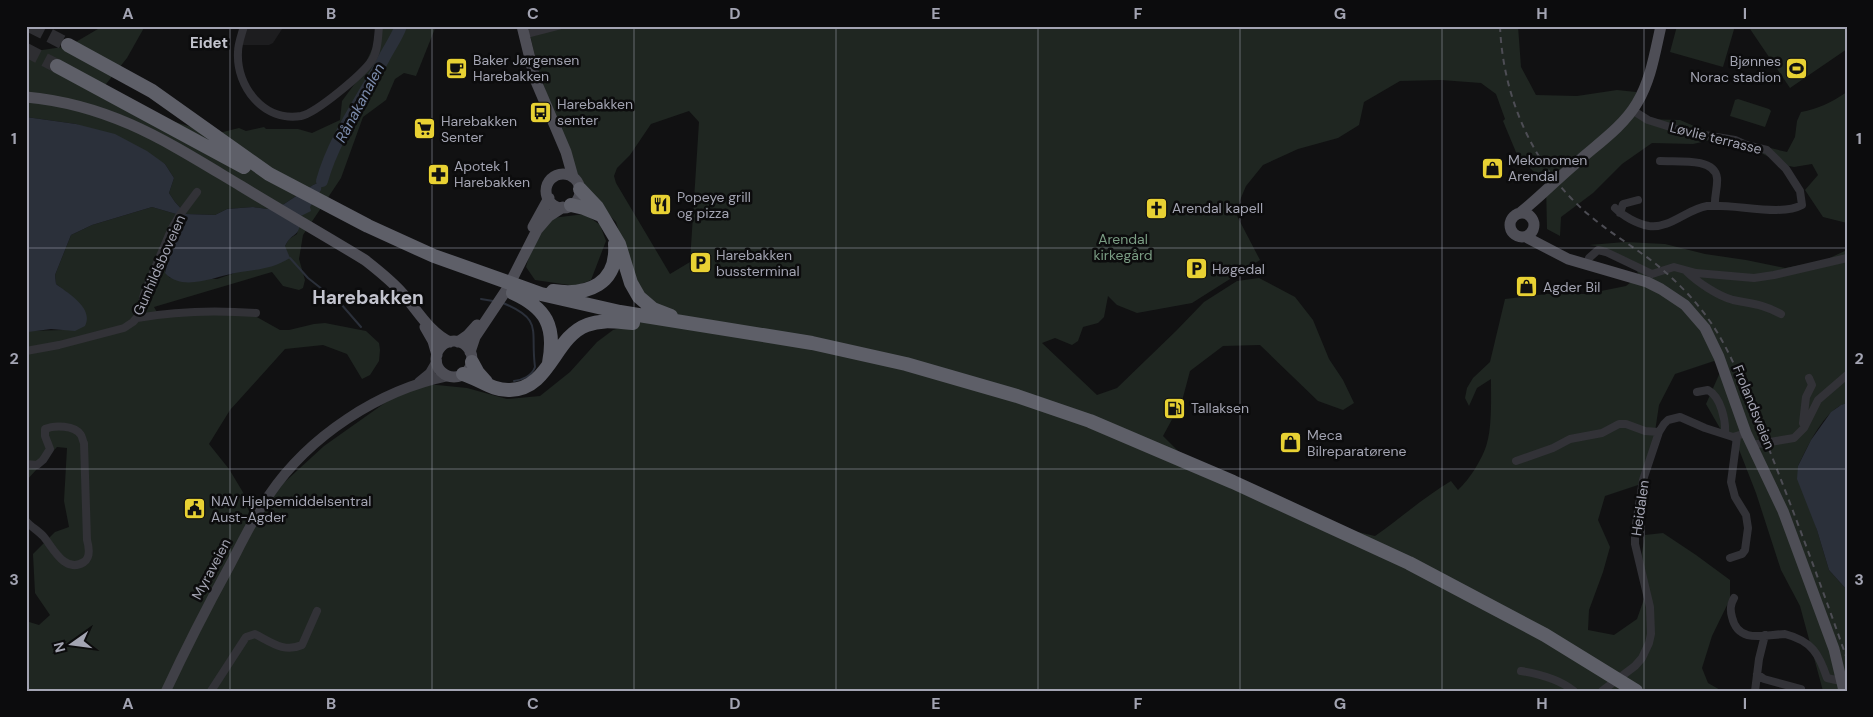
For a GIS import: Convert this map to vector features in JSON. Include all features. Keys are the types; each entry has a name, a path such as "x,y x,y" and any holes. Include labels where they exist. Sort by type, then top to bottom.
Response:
{"highway":[{"path":"68,45 152,91 286,187"},
{"path":"57,66 431,261 567,306 666,328"},
{"path":"576,183 597,207 619,244 631,283 646,303 662,314 722,329"},
{"path":"567,206 584,208 602,216"},
{"path":"490,280 565,293 587,290 601,283 611,271 616,253 614,236"},
{"path":"490,280 589,306 667,321 812,343 906,364 1017,396 1090,421 1233,482 1409,563 1545,635 1636,691"},
{"path":"490,280 524,298 536,306 542,313 548,322 552,339 549,364"},
{"path":"463,374 490,386 510,390 525,387 537,380 572,334 588,324 608,320 812,350 905,371 1014,402 1086,428 1220,486 1442,588 1481,608 1624,691"},
{"path":"471,357 478,373 490,386"}],"main road":[{"path":"1544,193 1532,232 1526,237 1516,236 1510,228 1512,218 1544,193 1617,127 1632,110 1646,83 1661,26"},
{"path":"338,246 375,272 400,295 433,340 441,370 448,376 457,376 468,370 475,337 541,224 549,216 578,199 576,183 566,152 534,79 522,31"},
{"path":"26,97 76,105 125,121 156,136 338,246 365,260 402,292 431,328 454,342 465,345 471,357"},
{"path":"26,101 68,107 115,121 154,139 241,188"},
{"path":"524,251 549,198 548,185 556,176 561,142"},
{"path":"556,176 564,174 576,183"},
{"path":"549,198 555,205 567,206"},
{"path":"1521,212 1529,214 1551,250"},
{"name":"Frolandsveien","path":"1526,237 1568,259 1647,282 1661,288 1685,305 1697,317 1712,340 1719,357 1742,435 1761,443 1834,649 1844,691"},
{"path":"437,358 443,346 468,335 485,318"},
{"name":"Myraveien","path":"414,385 430,373 437,358"},
{"name":"Myraveien","path":"166,691 206,607 253,521 268,495 294,463 329,432 366,407 391,393 448,376"}],"street":[{"path":"244,26 238,48 239,72 245,86 254,99 273,113 285,116 307,114 357,76 373,59 379,26"},
{"path":"522,31 558,26"},
{"name":"Løvlie terrasse","path":"1632,110 1648,120 1686,132 1735,140 1767,150 1786,169 1800,191 1802,203 1797,208 1779,210 1706,206 1693,210 1674,220 1651,226 1628,218 1617,211 1623,204 1638,200"},
{"name":"Løvlie terrasse","path":"1660,161 1697,163 1712,168 1717,176 1714,206"},
{"name":"Gunhildsboveien","path":"26,351 59,345 124,328 133,322 140,314 144,294 179,216 197,192"},
{"path":"1586,265 1589,258 1598,250 1652,274 1674,267 1713,275 1754,278 1847,258"},
{"path":"1685,270 1696,281 1727,298 1760,304 1781,314"},
{"path":"136,318 181,312 256,313"},
{"path":"1761,443 1794,438 1802,430 1818,400 1847,375"},
{"path":"1802,430 1806,396 1812,385 1809,378"},
{"path":"1697,392 1708,390 1717,398 1721,406 1724,434"},
{"path":"1516,461 1554,448 1570,439 1602,433 1619,424 1626,424 1645,431 1659,432 1668,420 1680,418 1724,434 1742,435"},
{"path":"26,464 37,465 43,460 50,449 45,436 45,429 57,426 68,428 82,435 84,443 88,557 84,562 78,564 63,561 56,555 43,536 26,521"},
{"name":"Heidalen","path":"1602,691 1642,658 1651,634 1650,607 1635,544 1635,530 1643,480 1659,432"},
{"name":"Frolandsveien","path":"1730,558 1742,554 1745,550 1748,528 1746,515 1735,497 1731,482 1742,435"},
{"path":"1734,598 1730,612 1737,629 1747,636 1785,634 1806,644 1814,649 1821,659 1828,678 1836,680"},
{"path":"211,691 246,637 255,634 282,648 298,647 302,645 317,611"},
{"path":"1755,691 1765,635"},
{"path":"1521,671 1548,677 1567,685 1574,691"},
{"path":"1757,674 1764,678 1801,689"}],"shaded area":[{"path":"248,26 284,26 273,43 269,45 242,45"},
{"path":"26,117 76,124 115,134 147,151 165,164 174,178 169,193 186,214 215,215 227,209 253,207 268,209 284,204 322,181 321,190 310,207 311,211 301,216 299,229 285,246 290,258 270,267 198,282 180,282 172,279 165,273 181,219 176,214 152,207 92,225 71,235 55,275 56,284 83,307 87,319 85,326 75,331 51,329 28,332 26,331"},
{"path":"1847,403 1847,590 1829,570 1817,530 1797,479 1798,466 1811,440 1831,412"}],"green space":[{"name":"Arendal kirkegård","path":"103,26 145,26 127,58 102,89 175,122 209,132 219,133 239,128 246,131 264,127 266,129 298,129 312,133 340,120 342,101 359,78 376,40 377,26 436,26 416,76 404,73 395,79 386,100 363,117 341,178 303,235 299,259 305,280 303,288 299,290 283,286 272,272 154,307 158,314 199,310 255,316 280,330 325,323 366,331 379,343 379,361 370,375 362,379 347,354 323,345 285,349 230,410 209,444 229,469 250,504 265,500 324,446 389,400 427,384 467,388 507,399 540,396 570,372 597,342 613,330 652,319 636,285 616,222 592,198 572,169 537,65 528,26 1518,26 1521,67 1536,95 1577,96 1617,90 1636,92 1641,119 1680,120 1715,135 1787,152 1795,137 1797,121 1801,112 1825,105 1847,92 1847,223 1823,217 1805,190 1818,175 1812,164 1794,167 1784,165 1750,147 1711,140 1693,144 1652,143 1622,164 1593,193 1561,217 1560,236 1547,229 1546,183 1518,157 1503,121 1505,119 1496,94 1481,83 1441,80 1400,81 1364,102 1359,125 1338,138 1298,149 1263,165 1246,186 1235,212 1260,260 1192,303 1137,313 1117,305 1108,296 1104,317 1098,323 1083,327 1078,341 1072,345 1055,338 1042,343 1097,395 1117,388 1204,302 1237,281 1259,278 1295,297 1313,320 1329,359 1343,380 1354,403 1343,410 1318,401 1260,345 1223,346 1190,371 1182,401 1163,436 1188,461 1336,527 1375,536 1451,481 1458,490 1479,462 1487,443 1490,428 1491,379 1477,388 1469,406 1465,398 1467,388 1473,378 1490,362 1505,299 1546,294 1586,294 1626,286 1639,276 1633,261 1597,246 1589,245 1625,242 1665,244 1705,254 1785,268 1823,261 1847,250 1847,403 1839,407 1824,420 1798,466 1829,570 1847,590 1847,691 1823,691 1800,606 1781,570 1756,493 1738,447 1721,430 1706,404 1722,368 1714,361 1675,374 1659,405 1653,445 1641,484 1605,496 1598,520 1610,547 1589,610 1588,630 1614,635 1637,619 1644,599 1641,558 1645,535 1663,533 1730,580 1730,599 1712,636 1702,668 1708,683 1722,691 26,691 26,621 39,625 50,615 35,593 33,554 55,532 69,527 64,501 67,448 57,447 26,481 26,331 63,330 74,298 56,284 55,275 71,235 92,225 152,207 176,214 181,219 165,272 170,278 217,279 232,274 285,246 289,239 297,234 301,217 315,200 322,181 284,204 268,209 253,207 227,209 215,215 186,214 169,193 174,178 165,164 76,124 26,117 26,38 29,52 69,46","holes":["689,111 699,122 690,262 670,274 616,183 614,176 617,168 630,155 651,124"]},
{"path":"1677,26 1735,26 1723,67 1670,52"},
{"name":"Bjønnes Norac stadion","path":"1748,26 1847,26 1847,49 1790,88"},
{"path":"1738,99 1771,111 1765,127 1730,116 1735,100"},
{"path":"585,214 600,225 606,241 591,280 576,286 535,280 526,267 532,246 552,218"}],"waterway":[{"name":"Rånakanalen","path":"322,181 341,134 401,26"},
{"path":"290,258 308,278 341,304 361,327"},
{"path":"481,299 493,301"},
{"path":"503,303 525,315 530,321 533,335 535,367 532,373 520,380 514,381"}],"tunnel":[{"path":"31,26 68,45"},
{"path":"26,50 57,66"}],"railway":[{"path":"1500,26 1508,81 1516,108 1526,134 1540,158 1574,201 1610,232 1649,259 1674,280 1690,296 1717,332 1743,384 1776,466 1847,659"}],"place":[{"name":"Baker Jørgensen Harebakken","path":"457,68"},
{"name":"Bjønnes Norac stadion","path":"1797,69"},
{"name":"Harebakken senter","path":"541,112"},
{"name":"Harebakken Senter","path":"425,129"},
{"name":"Mekonomen Arendal","path":"1492,168"},
{"name":"Apotek 1 Harebakken","path":"438,174"},
{"name":"Popeye grill og pizza","path":"661,205"},
{"name":"Arendal kapell","path":"1156,208"},
{"name":"Harebakken bussterminal","path":"700,263"},
{"name":"Høgedal","path":"1196,269"},
{"name":"Agder Bil","path":"1527,287"},
{"name":"Tallaksen","path":"1175,408"},
{"name":"Meca Bilreparatørene","path":"1291,443"},
{"name":"NAV Hjelpemiddelsentral Aust-Agder","path":"195,509"}],"district":[{"name":"Eidet","path":"209,43"},
{"name":"Harebakken","path":"368,297"}]}
